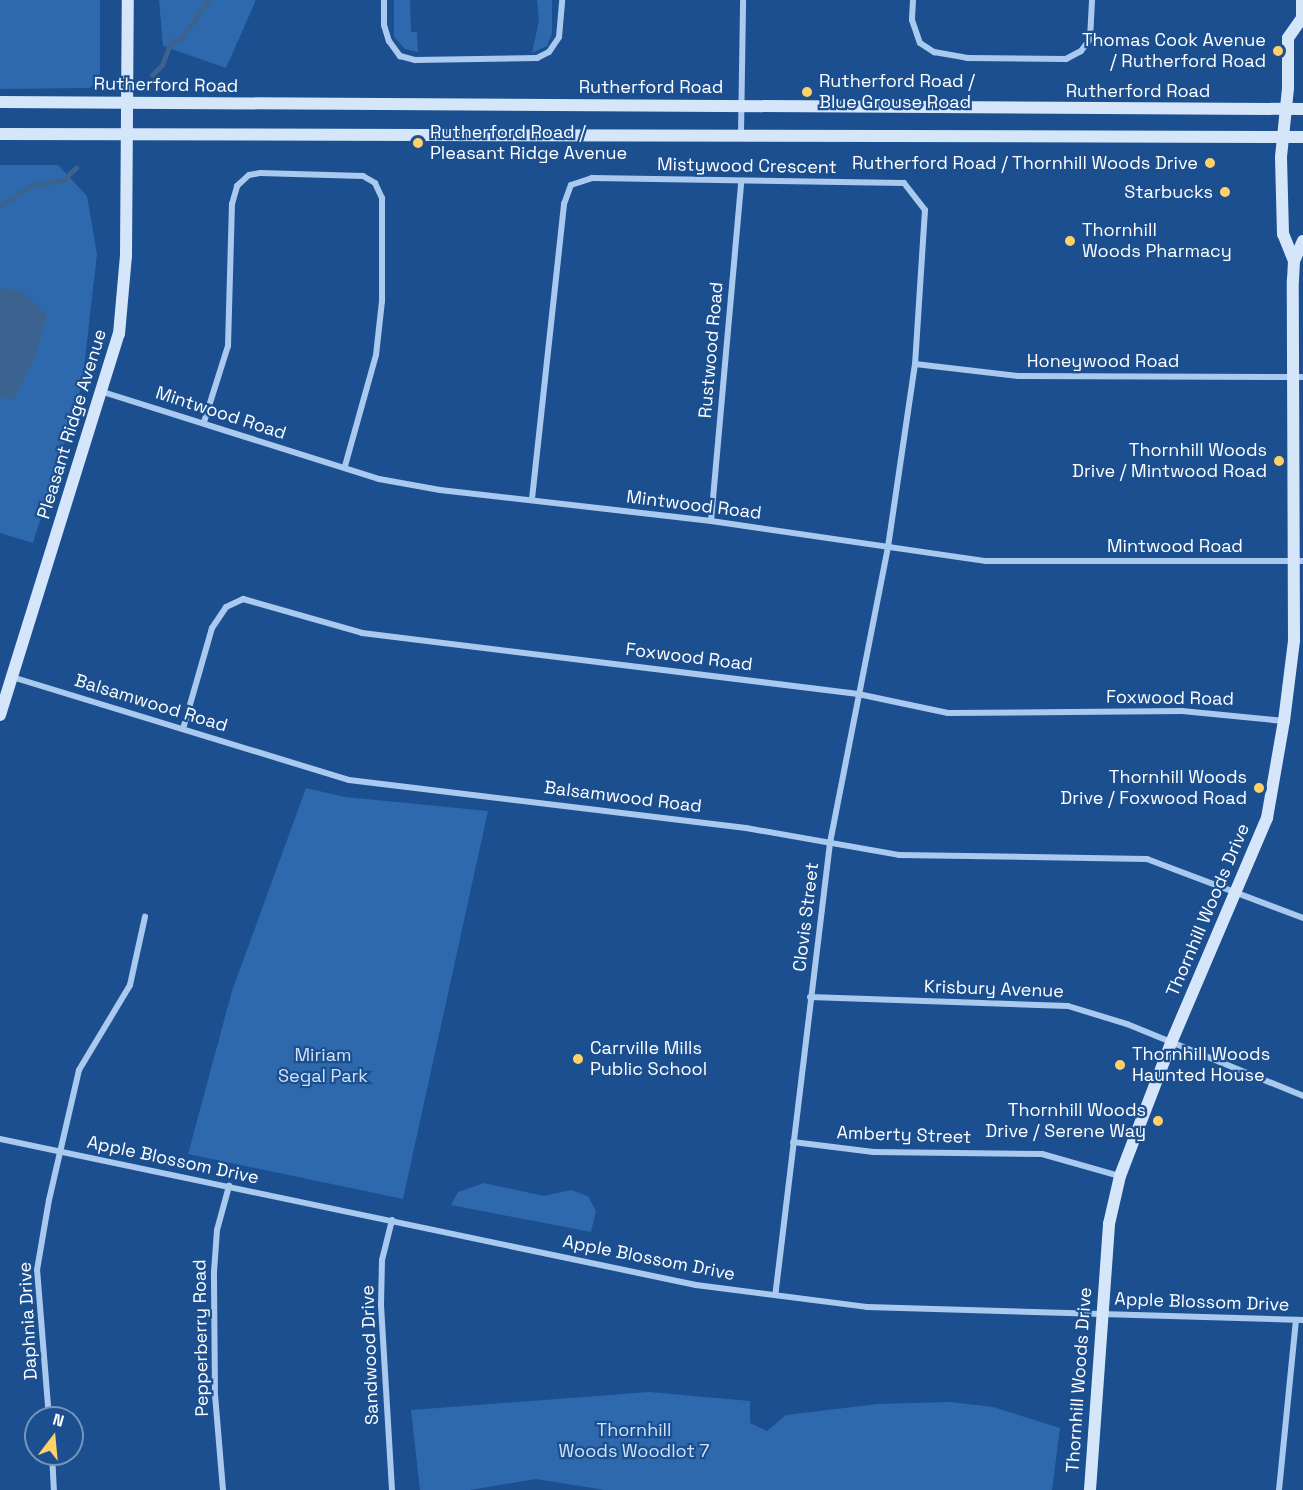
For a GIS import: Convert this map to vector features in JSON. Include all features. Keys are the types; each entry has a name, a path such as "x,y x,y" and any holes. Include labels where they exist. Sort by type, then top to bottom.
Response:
{"main road":[{"name":"Pleasant Ridge Avenue","path":"0,715 103,392 119,334 125,287 128,0"},
{"path":"1302,0 1302,19"},
{"name":"Thornhill Woods Drive","path":"1090,1490 1109,1224 1120,1176 1171,1042 1238,892 1267,818 1284,721 1294,640 1298,561 1294,261 1283,234 1283,138 1288,38 1302,19"},
{"name":"Rutherford Road","path":"0,102 1303,109"},
{"path":"0,134 741,133 1303,137"},
{"name":"Thornhill Woods Drive","path":"1294,261 1303,241"}],"street":[{"path":"384,0 384,25 389,41 400,56 415,60 537,58 549,52 559,37 562,0"},
{"path":"741,133 743,0"},
{"path":"913,0 912,20 920,43 934,52 967,58 1066,59 1081,51 1090,39 1092,0"},
{"path":"204,422 228,346 232,204 237,186 249,176 260,173 363,176 375,183 382,198 382,301 376,356 345,466"},
{"name":"Mistywood Crescent","path":"532,499 564,204 571,186 592,178 904,183 925,210 915,364 888,547"},
{"name":"Rustwood Road","path":"711,521 741,182"},
{"name":"Honeywood Road","path":"915,364 1019,376 1297,377"},
{"name":"Mintwood Road","path":"103,392 345,466 379,479 711,521 986,561 1298,561"},
{"name":"Clovis Street","path":"775,1295 810,997 831,843 888,547"},
{"name":"Foxwood Road","path":"183,729 212,628 226,607 243,599 362,633 858,694 948,713 1182,711 1284,721"},
{"name":"Balsamwood Road","path":"12,677 349,780 746,828 899,855 1147,859 1303,918"},
{"name":"Daphnia Drive","path":"48,1406 37,1270 59,1152 84,1059 133,977 145,917"},
{"name":"Krisbury Avenue","path":"810,997 1068,1006 1171,1042 1303,1096"},
{"name":"Apple Blossom Drive","path":"0,1139 696,1285 867,1306 1299,1320"},
{"name":"Amberty Street","path":"793,1142 873,1152 1042,1154 1120,1176"},
{"name":"Pepperberry Road","path":"223,1490 215,1395 214,1272 217,1230 229,1186"},
{"name":"Sandwood Drive","path":"392,1220 382,1260 381,1305 392,1490"},
{"path":"1279,1490 1299,1320"},
{"path":"53,1466 54,1490"}],"green space":[{"path":"0,0 100,0 100,82 89,88 0,89"},
{"path":"159,0 256,0 226,68 163,46"},
{"path":"394,0 410,0 411,32 417,32 418,52 405,49 394,37"},
{"path":"537,0 552,0 552,34 547,46 532,53 539,21"},
{"path":"0,165 58,165 87,196 97,254 82,385 33,543 0,533"},
{"name":"Miriam Segal Park","path":"306,788 345,797 488,811 403,1199 188,1154 232,991"},
{"path":"484,1183 544,1196 571,1190 588,1196 596,1211 591,1232 451,1205 458,1192"},
{"name":"Thornhill Woods Woodlot 7","path":"649,1392 750,1401 750,1423 767,1431 786,1415 878,1404 950,1402 993,1407 1060,1428 1052,1490 605,1490 536,1479 470,1490 420,1490 411,1410"}],"shaded area":[{"path":"0,288 22,291 47,315 37,353 14,400 0,397"}],"waterway":[{"path":"152,75 162,65 171,42 182,38 208,0"},
{"path":"0,206 31,186 63,180 76,168"}],"place":[{"name":"Thomas Cook Avenue / Rutherford Road","path":"1278,51"},
{"name":"Rutherford Road / Blue Grouse Road","path":"807,92"},
{"name":"Rutherford Road / Pleasant Ridge Avenue","path":"418,143"},
{"name":"Rutherford Road / Thornhill Woods Drive","path":"1210,163"},
{"name":"Starbucks","path":"1225,192"},
{"name":"Thornhill Woods Pharmacy","path":"1070,241"},
{"name":"Thornhill Woods Drive / Mintwood Road","path":"1279,461"},
{"name":"Thornhill Woods Drive / Foxwood Road","path":"1259,788"},
{"name":"Carrville Mills Public School","path":"578,1059"},
{"name":"Thornhill Woods Haunted House","path":"1120,1065"},
{"name":"Thornhill Woods Drive / Serene Way","path":"1158,1121"}]}
